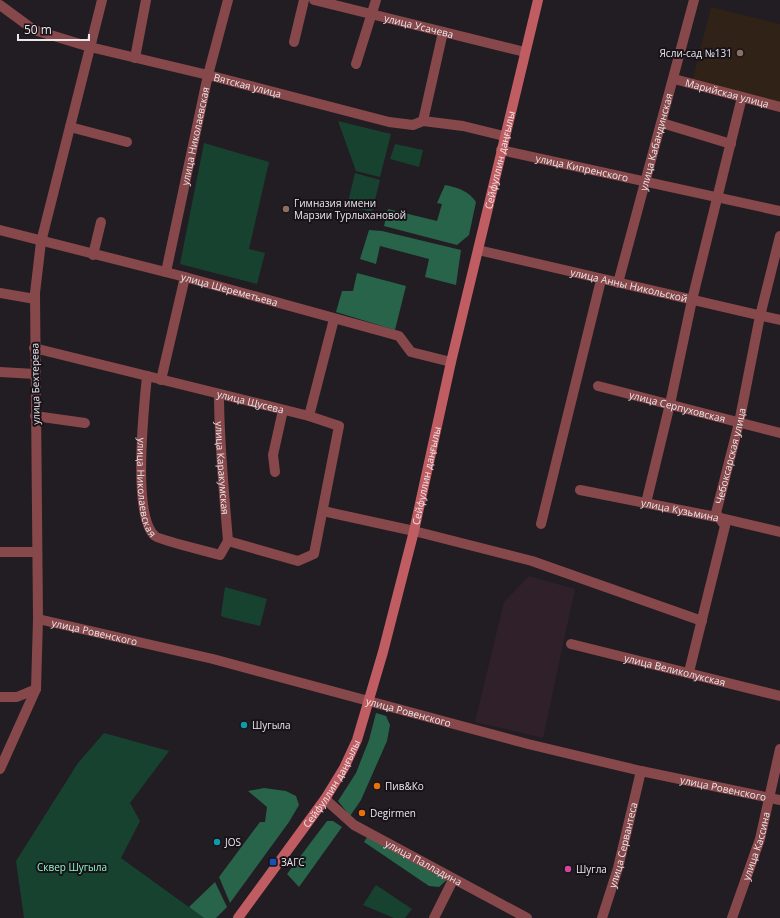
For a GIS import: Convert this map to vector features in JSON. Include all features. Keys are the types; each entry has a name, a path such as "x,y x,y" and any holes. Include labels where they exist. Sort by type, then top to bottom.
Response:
{"main road":[{"name":"Сейфуллин даңғылы","path":"238,918 325,799 344,768 357,740 370,700 414,530 451,362 504,136 538,0"}],"street":[{"name":"улица Бехтерева","path":"0,769 36,689 38,619 34,348 35,299 41,242 102,0"},
{"path":"135,58 146,0"},
{"name":"улица Николаевская","path":"166,272 208,75 228,0"},
{"path":"294,42 304,0"},
{"name":"улица Усачева","path":"314,0 525,52"},
{"path":"356,64 373,14 376,0"},
{"name":"улица Кабандинская","path":"618,283 694,0"},
{"name":"Вятская улица","path":"0,5 34,30 90,47 208,75 389,122 413,125 423,121 463,126 504,136"},
{"path":"423,121 443,32"},
{"name":"Марийская улица","path":"674,79 780,108"},
{"path":"646,503 670,404 692,300 742,98"},
{"path":"662,123 731,144"},
{"path":"70,127 127,142"},
{"name":"улица Кипренского","path":"501,150 780,211"},
{"path":"93,255 101,222"},
{"name":"улица Шереметьева","path":"0,230 41,242 185,277 399,336 411,352 451,362"},
{"name":"Чебоксарская улица","path":"689,672 725,526 721,518 716,513 739,423 760,316 780,236"},
{"name":"улица Анны Никольской","path":"478,250 601,280 780,320"},
{"path":"161,380 185,277"},
{"path":"541,524 601,280"},
{"path":"0,293 35,299"},
{"path":"309,416 334,319"},
{"name":"улица Щусева","path":"34,348 309,416 340,426 314,554 298,561 228,541"},
{"path":"0,372 35,374"},
{"name":"улица Николаевская","path":"147,376 141,437 143,492 147,526 155,537 220,555 228,541"},
{"name":"улица Серпуховская","path":"598,386 780,433"},
{"name":"улица Каракумская","path":"220,394 219,434 224,468 228,541"},
{"path":"275,472 273,455 283,410"},
{"path":"35,416 85,423"},
{"name":"улица Кузьмина","path":"580,490 721,518 780,532"},
{"path":"323,511 414,530 532,561 702,621"},
{"path":"0,552 37,552"},
{"name":"улица Ровенского","path":"38,619 172,649 370,700 489,734 641,771 775,799"},
{"name":"улица Великолукская","path":"571,644 689,672 780,696"},
{"path":"0,697 17,698 36,689"},
{"name":"улица Кассина","path":"732,918 775,799 780,749"},
{"name":"улица Сервантеса","path":"602,918 618,868 641,771"},
{"name":"улица Палладина","path":"325,799 354,826 527,918"},
{"path":"434,918 453,880"}],"shaded area":[{"name":"Ясли-сад №131","path":"711,7 780,24 780,103 692,82"},
{"path":"529,576 575,589 543,738 475,722 504,602"}],"green space":[{"path":"338,121 391,134 380,177 356,171"},
{"path":"204,143 269,162 249,249 265,253 257,284 180,264"},
{"path":"395,144 423,150 419,167 390,159"},
{"path":"355,173 380,180 372,212 347,206"},
{"path":"445,185 466,192 476,202 469,235 457,245 384,226 388,209 437,221 442,204 437,203"},
{"path":"369,230 382,231 461,250 456,285 425,277 429,259 380,246 376,264 360,259"},
{"path":"357,273 406,286 395,330 336,312 342,291 353,291"},
{"path":"225,587 267,599 260,626 223,617 221,615"},
{"path":"376,713 386,716 390,725 387,741 361,800 350,816 338,801 356,773 369,740"},
{"name":"Сквер Шугыла","path":"104,733 169,751 130,803 140,821 121,858 204,918 24,918 16,861 78,763"},
{"path":"264,788 286,791 296,796 299,805 289,822 230,903 219,877 260,822 265,822 267,807 248,791"},
{"path":"327,821 333,821 342,827 299,887 287,874"},
{"path":"369,834 449,878 439,887 429,886 364,842"},
{"path":"215,882 227,907 216,918 204,918 189,907"},
{"path":"376,885 412,909 405,918 394,918 363,905"}],"place":[{"name":"Ясли-сад №131","path":"740,53"},
{"name":"Гимназия имени Марзии Турлыхановой","path":"286,209"},
{"name":"Шугыла","path":"244,725"},
{"name":"Пив&Ко","path":"377,786"},
{"name":"Degirmen","path":"362,813"},
{"name":"JOS","path":"217,842"},
{"name":"ЗАГС","path":"273,862"},
{"name":"Шугла","path":"568,869"}]}
